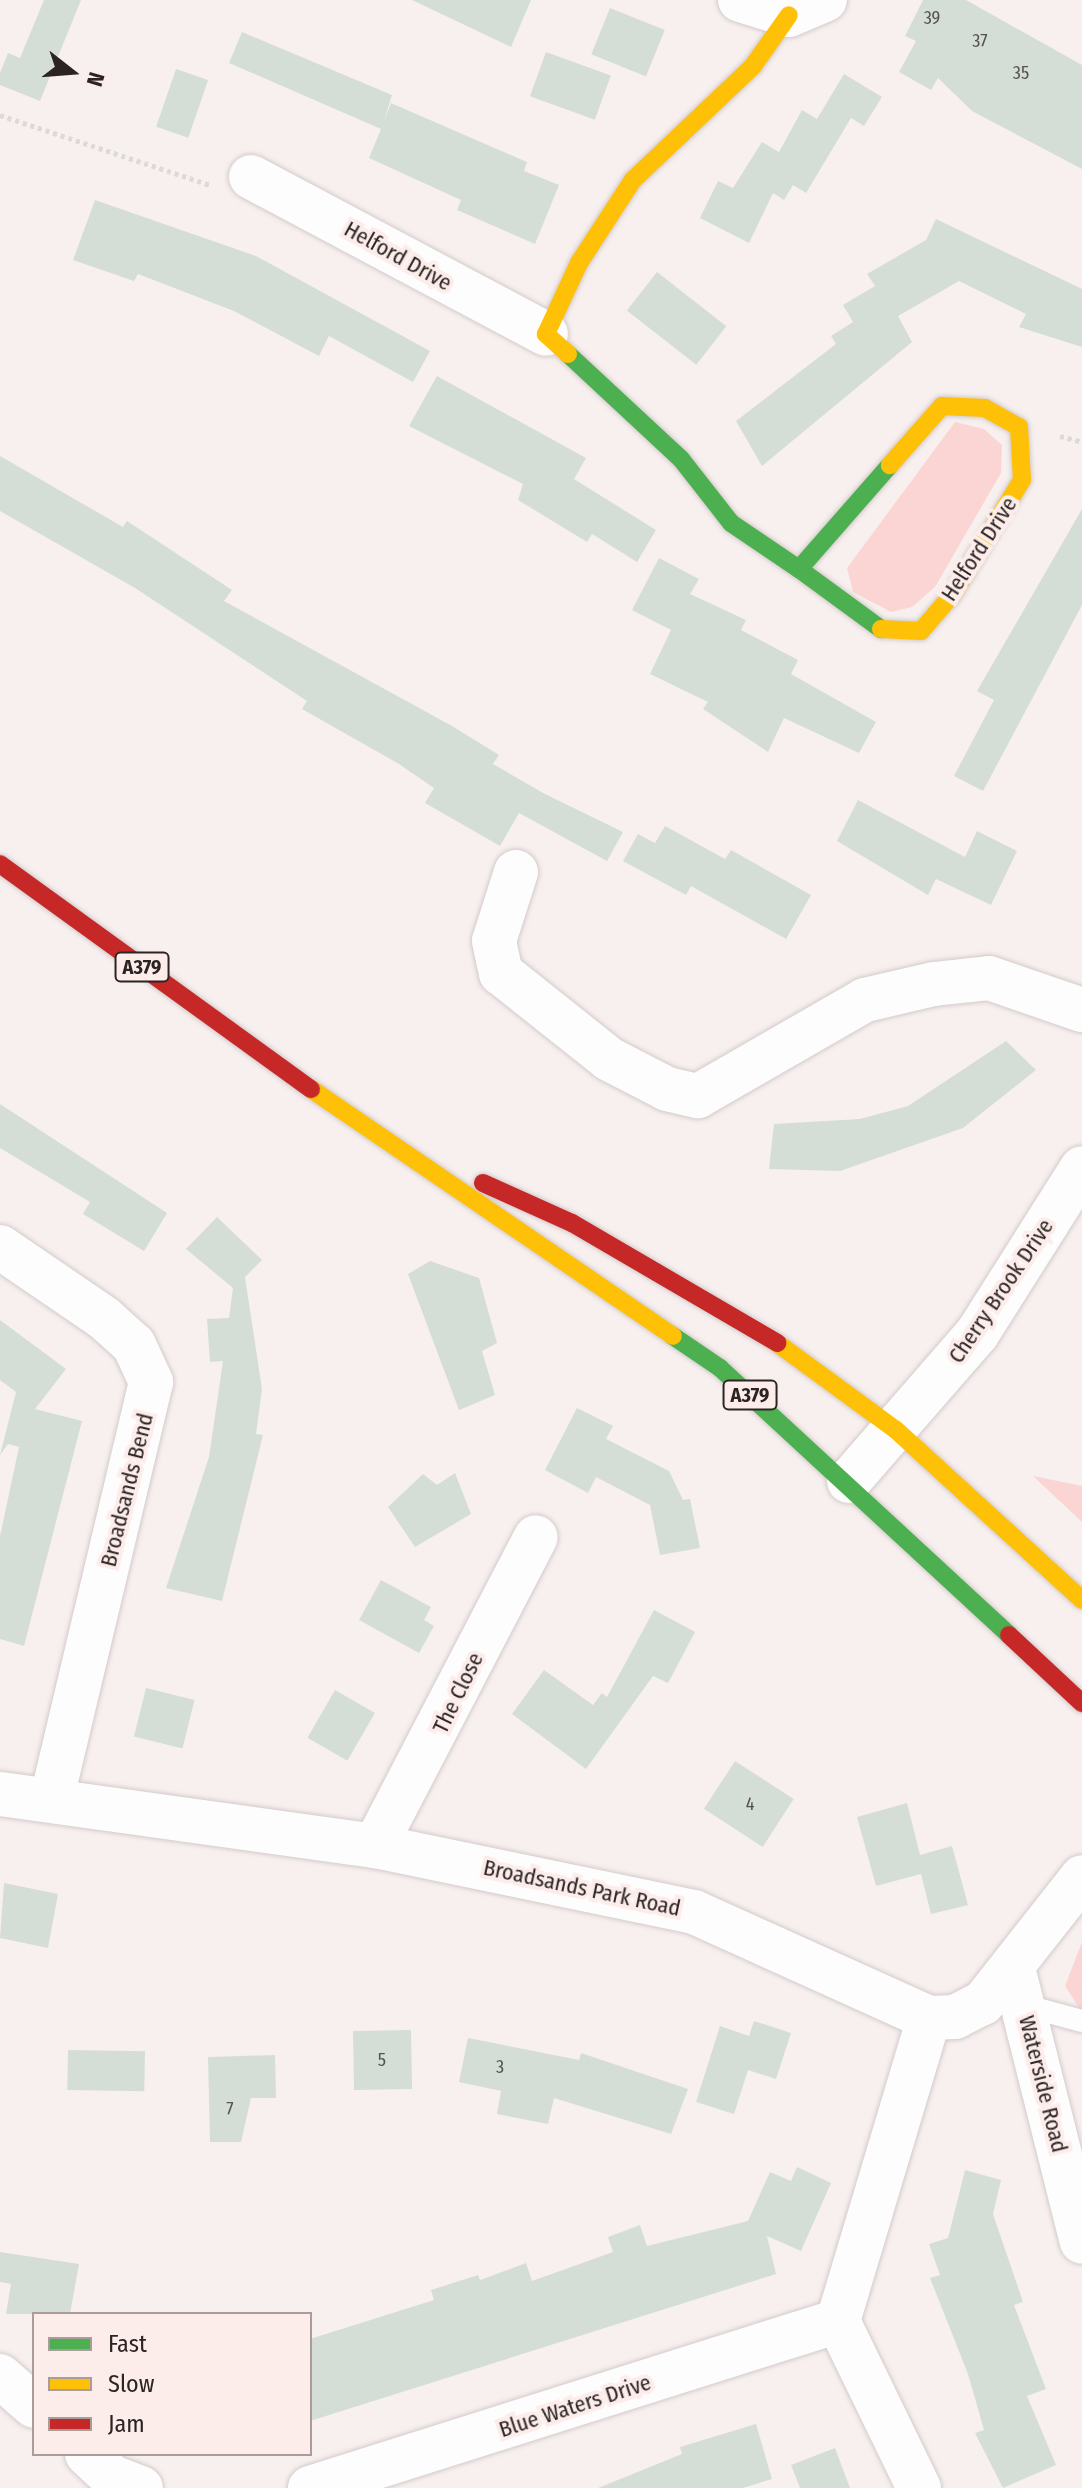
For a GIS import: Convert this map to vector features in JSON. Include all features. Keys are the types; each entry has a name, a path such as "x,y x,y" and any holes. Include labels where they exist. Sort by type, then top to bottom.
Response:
{"main road":[{"path":"546,334 579,263 633,180 753,66 807,8"},
{"name":"Helford Drive","path":"546,334 681,459 731,523 799,569 878,629 921,631 952,595 1022,480 1019,427 985,408 942,406 799,569"},
{"name":"A379","path":"0,864 378,1136 720,1368 849,1481 917,1554 1082,1703"},
{"name":"A379","path":"378,1136 572,1223 754,1326 896,1430 1082,1600"}],"street":[{"path":"740,0 807,8"},
{"name":"Helford Drive","path":"251,177 546,334"},
{"path":"516,872 494,941 501,973 609,1059 667,1089 698,1096 865,1000 934,984 989,978 1082,1010"},
{"name":"Cherry Brook Drive","path":"849,1481 977,1334 1082,1168"},
{"name":"Broadsands Bend","path":"0,1247 104,1318 134,1345 151,1382 52,1798"},
{"name":"The Close","path":"375,1846 536,1537"},
{"name":"Broadsands Park Road","path":"0,1794 52,1798 375,1846 694,1912 929,2018"},
{"path":"919,2488 838,2321 929,2018 955,2017 1019,1989 1082,1877"},
{"name":"Waterside Road","path":"1019,1989 1082,2242"},
{"name":"Blue Waters Drive","path":"310,2488 838,2321"},
{"path":"0,2376 32,2404"},
{"path":"89,2456 112,2477 141,2488"}],"lane":[{"path":"1019,1989 1082,2021"}],"path":[{"path":"0,115 215,186 251,177"}],"shaded area":[{"path":"955,422 984,429 1002,445 1001,473 935,587 912,607 891,612 853,592 847,568"},
{"path":"1033,1476 1082,1486 1082,1522"},
{"path":"1082,1942 1082,2012 1065,1986"}],"building":[{"path":"44,0 81,0 40,101 0,85 0,73 8,53 20,58"},
{"path":"412,0 531,0 511,47"},
{"path":"923,0 966,0 1082,65 1082,169 972,111 938,78 931,90 899,72 916,41 905,36"},
{"path":"610,8 665,30 646,76 591,54"},
{"path":"242,32 392,95 384,121 391,103 527,162 524,171 559,185 535,244 457,210 461,200 369,158 381,129 229,63"},
{"path":"546,52 611,76 595,120 530,96"},
{"path":"176,69 208,80 188,138 156,127"},
{"path":"844,74 882,97 864,126 851,118 806,193 793,185 784,200 773,193 749,243 700,218 718,181 733,188 762,142 779,152 802,110 817,119"},
{"path":"95,200 256,256 430,351 413,382 329,336 319,356 234,311 138,274 134,281 73,260"},
{"path":"936,219 1082,289 1082,347 1019,327 1026,314 959,281 898,316 912,342 762,466 736,421 836,344 831,336 853,322 843,305 875,286 867,274 926,240"},
{"path":"657,272 726,326 696,365 627,311"},
{"path":"437,376 586,458 574,479 656,530 637,562 592,534 587,542 518,500 523,484 409,426"},
{"path":"0,456 123,527 127,521 232,590 224,601 452,726 499,755 493,764 545,794 623,832 607,861 519,813 500,846 425,803 434,788 399,764 302,709 307,701 135,588 0,511"},
{"path":"1082,509 1082,605 983,791 954,776 994,700 977,691"},
{"path":"659,558 699,579 690,594 746,620 741,630 798,660 791,674 876,722 859,753 784,718 768,752 703,709 708,702 650,674 671,630 632,610"},
{"path":"858,800 965,857 977,831 1017,851 991,905 936,879 928,895 837,841"},
{"path":"665,826 725,859 731,850 811,895 786,939 691,886 686,895 623,861 638,834 655,843"},
{"path":"1006,1041 1036,1070 963,1128 840,1171 769,1169 774,1124 860,1119 908,1106"},
{"path":"0,1104 167,1213 144,1251 83,1214 90,1202 0,1148"},
{"path":"217,1217 262,1260 245,1277 262,1389 256,1434 263,1435 222,1601 166,1588 209,1457 223,1361 210,1362 207,1319 229,1318 233,1288 186,1249"},
{"path":"430,1261 479,1278 497,1343 482,1351 495,1395 459,1410 408,1274"},
{"path":"0,1320 66,1369 35,1409 82,1421 24,1646 0,1639 0,1536 19,1447 8,1444 0,1455 16,1392 0,1380"},
{"path":"577,1408 613,1426 606,1439 669,1471 683,1500 690,1499 700,1548 660,1555 650,1505 596,1477 588,1493 545,1470"},
{"path":"455,1473 471,1514 415,1547 388,1507 423,1474 437,1485"},
{"path":"381,1580 431,1607 424,1620 434,1626 419,1653 359,1620"},
{"path":"654,1610 695,1632 668,1683 653,1676 586,1769 512,1714 544,1670 593,1705 602,1693 607,1697"},
{"path":"146,1688 195,1700 182,1749 134,1737"},
{"path":"335,1690 375,1713 347,1761 308,1738"},
{"path":"735,1761 794,1799 763,1847 704,1809"},
{"path":"907,1803 920,1855 952,1846 968,1905 931,1914 921,1874 876,1886 857,1817"},
{"path":"4,1883 58,1894 48,1948 0,1938"},
{"path":"754,2021 791,2033 776,2079 748,2070 734,2114 696,2102 720,2026 749,2036"},
{"path":"411,2030 412,2089 354,2090 353,2031"},
{"path":"468,2038 579,2060 581,2053 688,2089 671,2134 554,2098 548,2124 497,2114 501,2091 459,2082"},
{"path":"68,2050 145,2051 144,2091 67,2090"},
{"path":"275,2055 276,2098 251,2098 241,2142 210,2142 208,2057"},
{"path":"797,2167 831,2183 801,2251 767,2236 776,2274 312,2420 312,2338 434,2300 431,2290 478,2275 480,2280 526,2263 532,2281 613,2252 608,2237 640,2225 647,2246 748,2221 770,2172 791,2181"},
{"path":"965,2170 1001,2180 993,2214 1023,2302 1014,2305 1046,2389 1027,2396 1056,2465 1003,2488 975,2433 984,2430 968,2374 930,2278 940,2275 929,2244 948,2238"},
{"path":"0,2252 79,2264 70,2312 6,2314 11,2284 0,2282"},
{"path":"756,2424 772,2479 743,2488 598,2488 682,2454 680,2447"},
{"path":"835,2448 850,2488 800,2488 791,2465"}],"traffic: fast":[{"path":"568,354 681,459 731,523 799,569 890,465"},
{"path":"799,569 881,629"},
{"path":"673,1336 720,1368 1009,1635"}],"traffic: slow":[{"path":"568,354 546,334 579,263 633,180 753,66 789,15"},
{"path":"881,629 921,631 952,595 1022,480 1019,427 985,408 942,406 890,465"},
{"path":"311,1089 673,1336"},
{"path":"777,1343 896,1430 1082,1600"}],"traffic: jam":[{"path":"0,864 311,1089"},
{"path":"483,1183 572,1223 777,1343"},
{"path":"1009,1635 1082,1703"}]}
